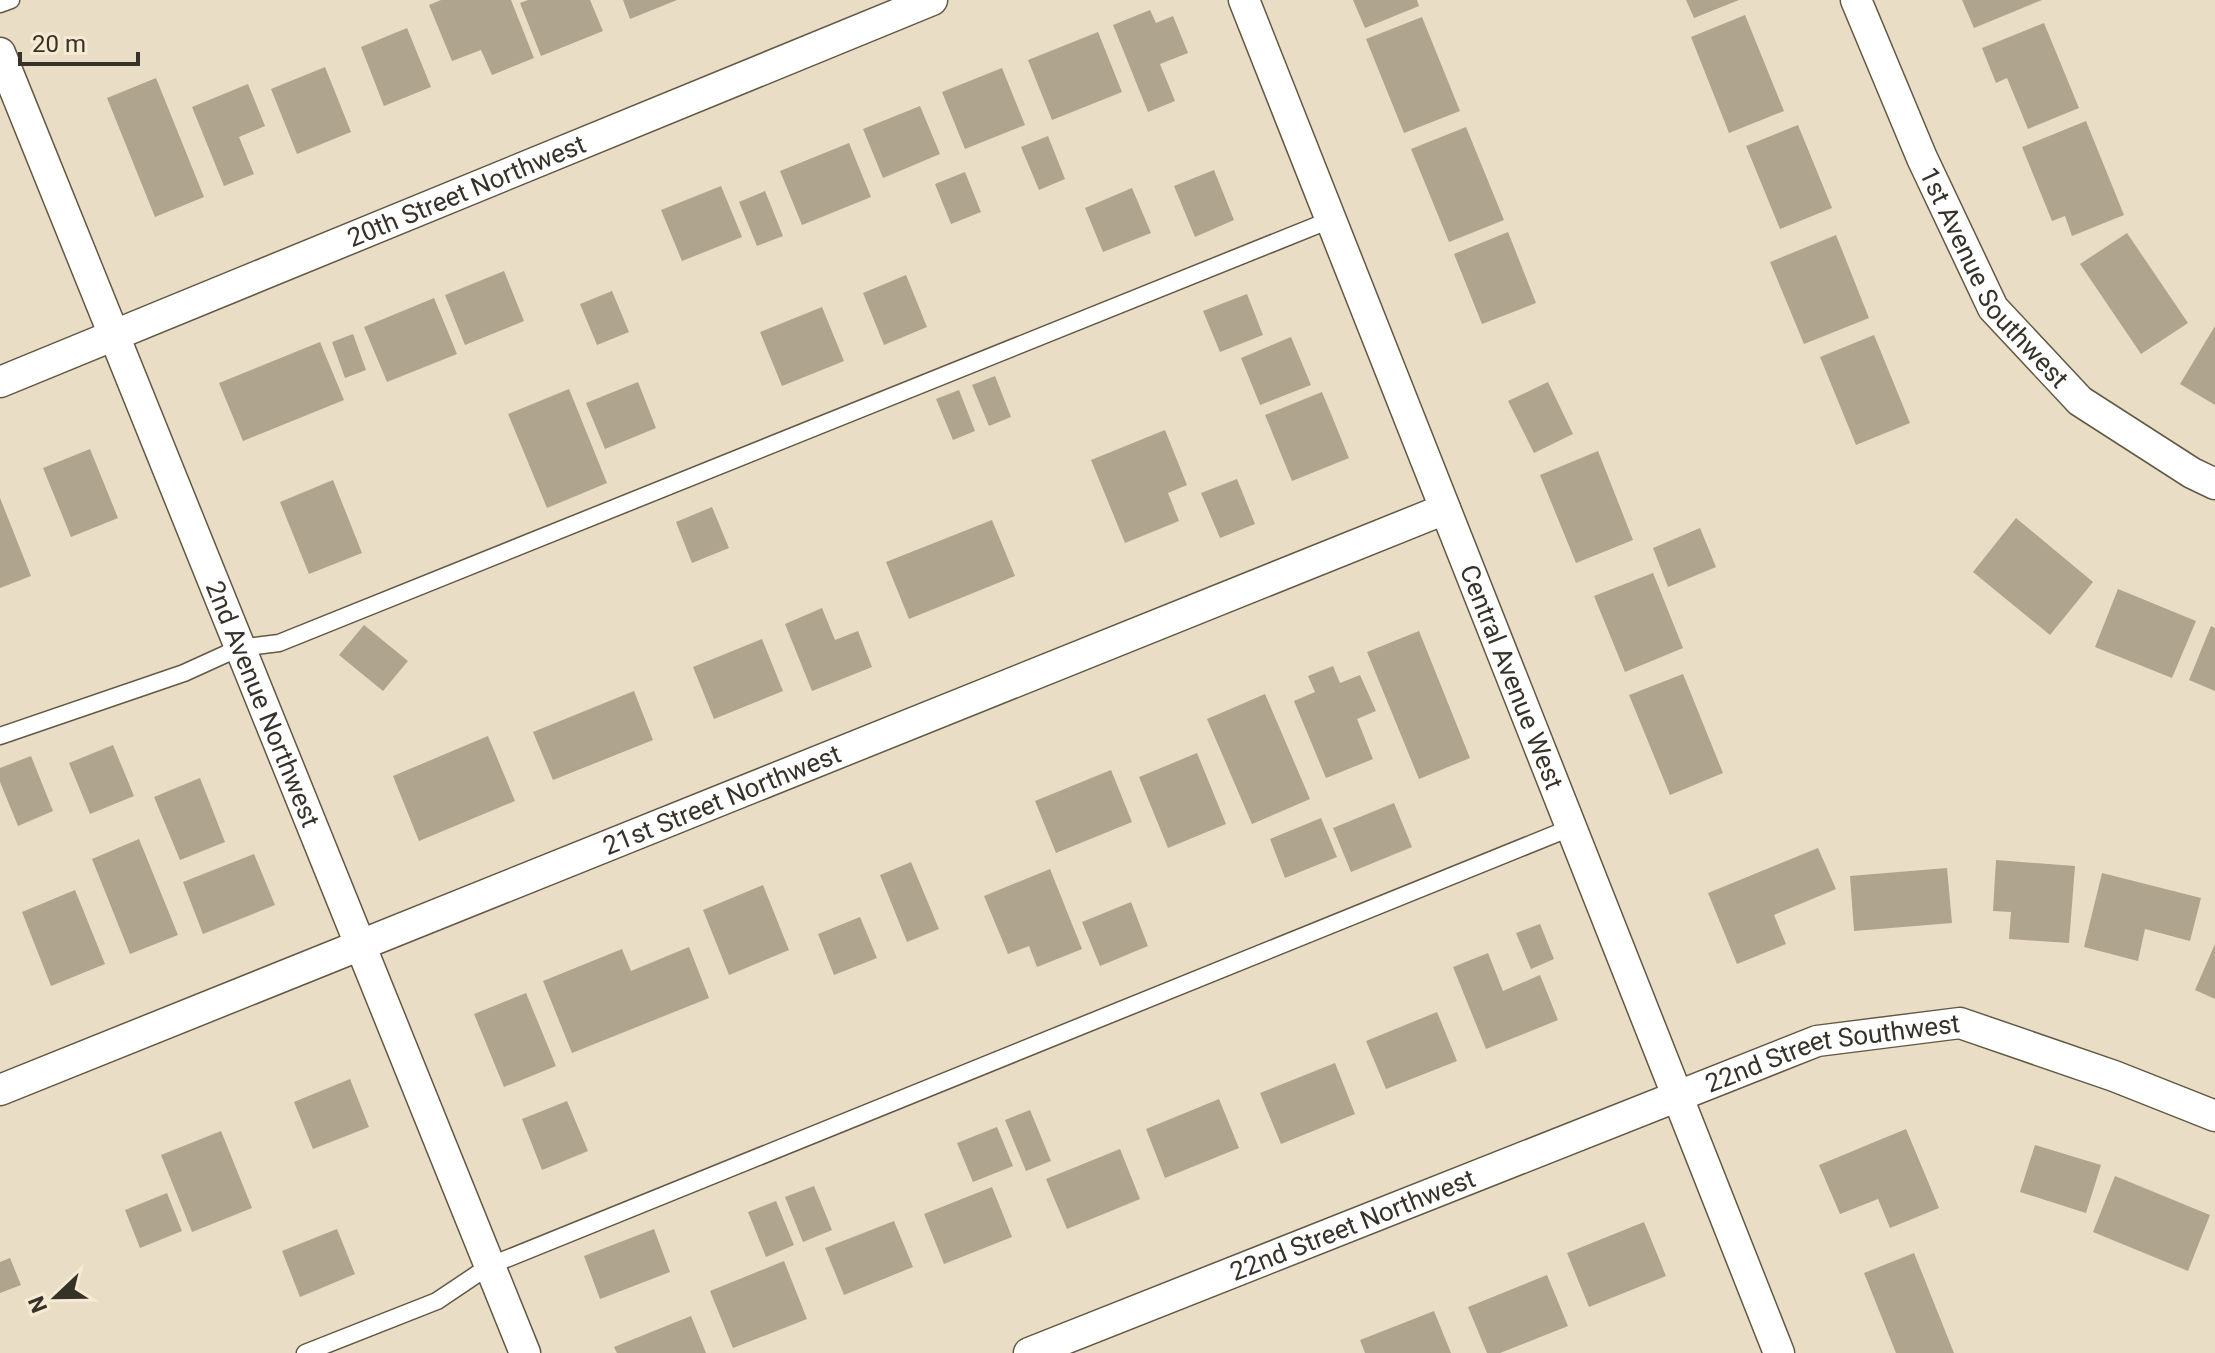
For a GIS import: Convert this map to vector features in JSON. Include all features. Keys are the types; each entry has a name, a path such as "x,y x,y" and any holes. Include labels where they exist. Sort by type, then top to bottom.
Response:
{"street":[{"name":"20th Street Northwest","path":"0,382 932,0"},
{"name":"Central Avenue West","path":"1244,0 1676,1097 1770,1350"},
{"name":"1st Avenue Southwest","path":"1856,0 1922,158 1993,308 2080,401 2192,473 2215,484"},
{"name":"2nd Avenue Northwest","path":"0,53 525,1353"},
{"name":"21st Street Northwest","path":"0,1090 1445,509"},
{"name":"22nd Street Southwest","path":"1676,1097 1817,1041 1960,1023 2114,1076 2215,1116"},
{"name":"22nd Street Northwest","path":"1029,1353 1676,1097"}],"lane":[{"path":"0,4 11,0"},
{"path":"0,736 184,673 239,648 279,643 1330,220"},
{"path":"305,1353 437,1301 489,1266 1570,828"}],"building":[{"path":"441,0 511,0 534,58 492,75 481,50 452,61 429,5"},
{"path":"528,0 590,0 603,31 541,56 520,3"},
{"path":"623,0 677,0 630,19"},
{"path":"1353,0 1417,0 1419,6 1365,28"},
{"path":"1686,0 1739,0 1694,18"},
{"path":"1962,0 2042,0 1974,28"},
{"path":"1150,10 1156,23 1173,16 1188,53 1160,64 1175,101 1148,112 1113,25"},
{"path":"1745,15 1784,111 1729,133 1691,37"},
{"path":"1422,17 1460,111 1404,133 1366,39"},
{"path":"2044,23 2079,108 2028,129 2007,78 1996,83 1982,48"},
{"path":"407,28 431,87 384,106 361,47"},
{"path":"1098,32 1122,92 1052,120 1028,60"},
{"path":"325,67 351,132 297,154 271,89"},
{"path":"1002,68 1025,125 965,149 942,92"},
{"path":"156,78 204,197 155,217 107,98"},
{"path":"248,84 265,126 239,137 254,174 224,186 192,107"},
{"path":"920,106 940,154 883,178 863,129"},
{"path":"2086,121 2124,215 2072,236 2065,216 2052,221 2022,147"},
{"path":"1798,125 1832,208 1780,229 1746,146"},
{"path":"1466,127 1504,220 1449,242 1411,149"},
{"path":"1048,136 1065,179 1039,190 1021,147"},
{"path":"849,143 871,197 802,225 780,171"},
{"path":"1214,170 1234,220 1195,237 1174,186"},
{"path":"965,172 981,212 951,224 935,184"},
{"path":"721,186 742,237 682,261 661,210"},
{"path":"1132,188 1151,233 1103,252 1085,208"},
{"path":"765,191 783,236 757,246 739,202"},
{"path":"1508,232 1536,303 1482,324 1454,254"},
{"path":"2127,233 2188,323 2141,354 2080,264"},
{"path":"1836,235 1869,318 1804,344 1770,262"},
{"path":"504,271 524,321 465,345 445,295"},
{"path":"906,275 927,327 884,345 863,293"},
{"path":"612,291 629,332 597,345 580,304"},
{"path":"1247,294 1263,335 1220,352 1203,311"},
{"path":"434,298 457,354 387,382 364,327"},
{"path":"822,307 844,361 782,386 760,332"},
{"path":"2215,326 2215,405 2180,384"},
{"path":"353,334 366,370 345,378 332,342"},
{"path":"1874,335 1910,423 1856,445 1820,357"},
{"path":"1291,337 1311,385 1260,405 1241,358"},
{"path":"320,342 344,400 243,441 219,383"},
{"path":"995,376 1011,417 989,426 972,385"},
{"path":"638,382 656,428 605,449 586,403"},
{"path":"1548,382 1573,434 1534,453 1508,401"},
{"path":"569,389 607,483 547,508 508,414"},
{"path":"959,390 975,431 953,440 936,399"},
{"path":"1322,392 1349,458 1292,481 1265,415"},
{"path":"1165,430 1187,485 1168,493 1179,521 1125,543 1091,460"},
{"path":"90,449 118,518 71,537 43,468"},
{"path":"1598,451 1633,540 1576,563 1540,475"},
{"path":"1237,479 1255,524 1220,538 1201,493"},
{"path":"333,480 362,553 309,574 280,502"},
{"path":"0,498 31,576 0,588"},
{"path":"712,507 729,548 692,563 676,522"},
{"path":"2016,518 2093,582 2050,635 1973,572"},
{"path":"992,520 1015,576 909,619 886,562"},
{"path":"1700,528 1716,567 1668,587 1653,548"},
{"path":"1653,573 1683,648 1625,672 1594,596"},
{"path":"2118,589 2196,621 2172,678 2095,647"},
{"path":"822,608 835,640 858,631 872,667 812,691 785,624"},
{"path":"364,625 408,661 383,691 339,655"},
{"path":"2211,626 2215,628 2215,691 2189,680"},
{"path":"1419,631 1470,758 1419,779 1367,652"},
{"path":"762,639 783,691 714,719 693,667"},
{"path":"1333,666 1340,683 1360,675 1376,711 1357,719 1373,759 1326,778 1294,701 1315,692 1308,676"},
{"path":"1683,674 1723,773 1670,795 1629,695"},
{"path":"634,691 653,740 553,780 533,732"},
{"path":"1265,694 1310,799 1252,824 1207,719"},
{"path":"488,736 515,801 419,841 393,776"},
{"path":"113,745 134,796 90,814 69,763"},
{"path":"1197,753 1226,824 1168,848 1139,777"},
{"path":"31,756 53,811 18,826 0,782 0,768"},
{"path":"1111,770 1132,822 1056,853 1035,801"},
{"path":"200,778 225,842 180,860 154,797"},
{"path":"1394,803 1412,847 1351,872 1333,828"},
{"path":"1321,818 1337,857 1285,878 1270,839"},
{"path":"139,839 178,935 130,954 92,859"},
{"path":"1818,848 1836,889 1774,915 1786,944 1737,964 1708,893"},
{"path":"254,854 275,905 203,934 183,882"},
{"path":"1996,860 2075,866 2069,943 2009,939 2011,912 1993,911"},
{"path":"911,862 939,929 907,942 880,875"},
{"path":"1947,868 1952,923 1854,931 1850,876"},
{"path":"1050,869 1082,949 1037,967 1029,946 1008,954 984,896"},
{"path":"2102,873 2201,898 2190,941 2145,929 2138,961 2084,947"},
{"path":"763,885 789,950 729,975 703,910"},
{"path":"75,890 105,964 51,986 22,912"},
{"path":"1131,902 1148,946 1100,966 1082,922"},
{"path":"860,917 877,958 834,975 818,934"},
{"path":"1540,924 1554,959 1531,969 1516,933"},
{"path":"2215,944 2215,999 2195,990"},
{"path":"689,947 709,998 572,1053 543,981 622,949 631,971"},
{"path":"1488,953 1503,991 1540,975 1558,1020 1486,1049 1453,967"},
{"path":"526,993 556,1066 504,1087 474,1014"},
{"path":"1437,1012 1457,1061 1386,1089 1366,1041"},
{"path":"1335,1063 1355,1114 1281,1144 1260,1093"},
{"path":"350,1079 369,1127 313,1149 294,1102"},
{"path":"1219,1099 1239,1148 1165,1178 1146,1129"},
{"path":"567,1101 588,1151 542,1170 522,1119"},
{"path":"1030,1110 1051,1161 1026,1171 1005,1120"},
{"path":"997,1127 1013,1166 973,1182 957,1143"},
{"path":"1906,1129 1939,1208 1890,1228 1878,1199 1840,1214 1819,1165"},
{"path":"221,1131 252,1208 192,1232 161,1155"},
{"path":"2035,1145 2101,1165 2086,1213 2020,1192"},
{"path":"1120,1149 1140,1199 1067,1229 1046,1179"},
{"path":"2115,1176 2210,1215 2188,1271 2093,1232"},
{"path":"814,1186 832,1230 803,1242 785,1197"},
{"path":"992,1187 1012,1237 944,1264 924,1214"},
{"path":"167,1193 182,1231 140,1248 125,1210"},
{"path":"776,1201 794,1245 766,1257 748,1212"},
{"path":"894,1221 913,1267 844,1295 825,1248"},
{"path":"1644,1222 1666,1276 1589,1307 1567,1253"},
{"path":"337,1229 355,1274 300,1297 282,1251"},
{"path":"654,1229 670,1272 600,1299 584,1256"},
{"path":"1914,1253 1954,1353 1896,1353 1864,1273"},
{"path":"10,1258 21,1285 0,1293 0,1262"},
{"path":"784,1261 807,1319 733,1348 710,1291"},
{"path":"1547,1275 1568,1326 1500,1353 1487,1353 1468,1307"},
{"path":"1434,1311 1451,1353 1365,1353 1360,1340"},
{"path":"691,1316 706,1353 617,1353 614,1347"}]}
